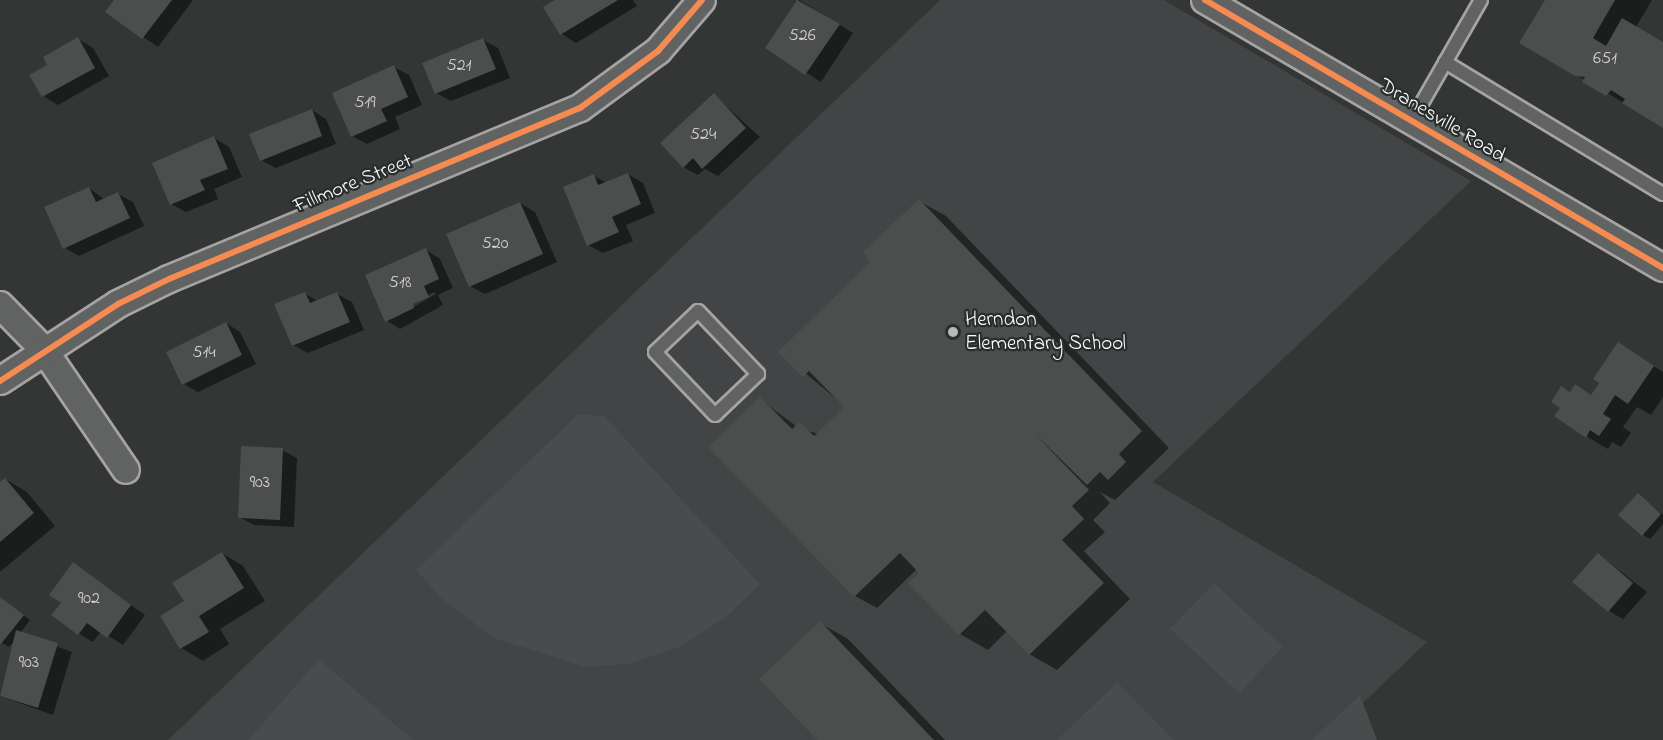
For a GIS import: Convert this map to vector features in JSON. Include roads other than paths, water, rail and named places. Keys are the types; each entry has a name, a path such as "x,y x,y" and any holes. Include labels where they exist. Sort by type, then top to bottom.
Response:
{"street":[{"name":"Fillmore Street","path":"0,381 44,350 169,279 580,108 658,51 702,0"},
{"name":"Dranesville Road","path":"1205,0 1663,268"},
{"path":"0,305 44,350 126,470"}],"lane":[{"path":"1411,122 1481,0"},
{"path":"1445,62 1663,194"},
{"path":"698,311 704,318 758,375 715,415 655,352 698,311"}],"place":[{"name":"Herndon Elementary School","path":"953,332"}]}
